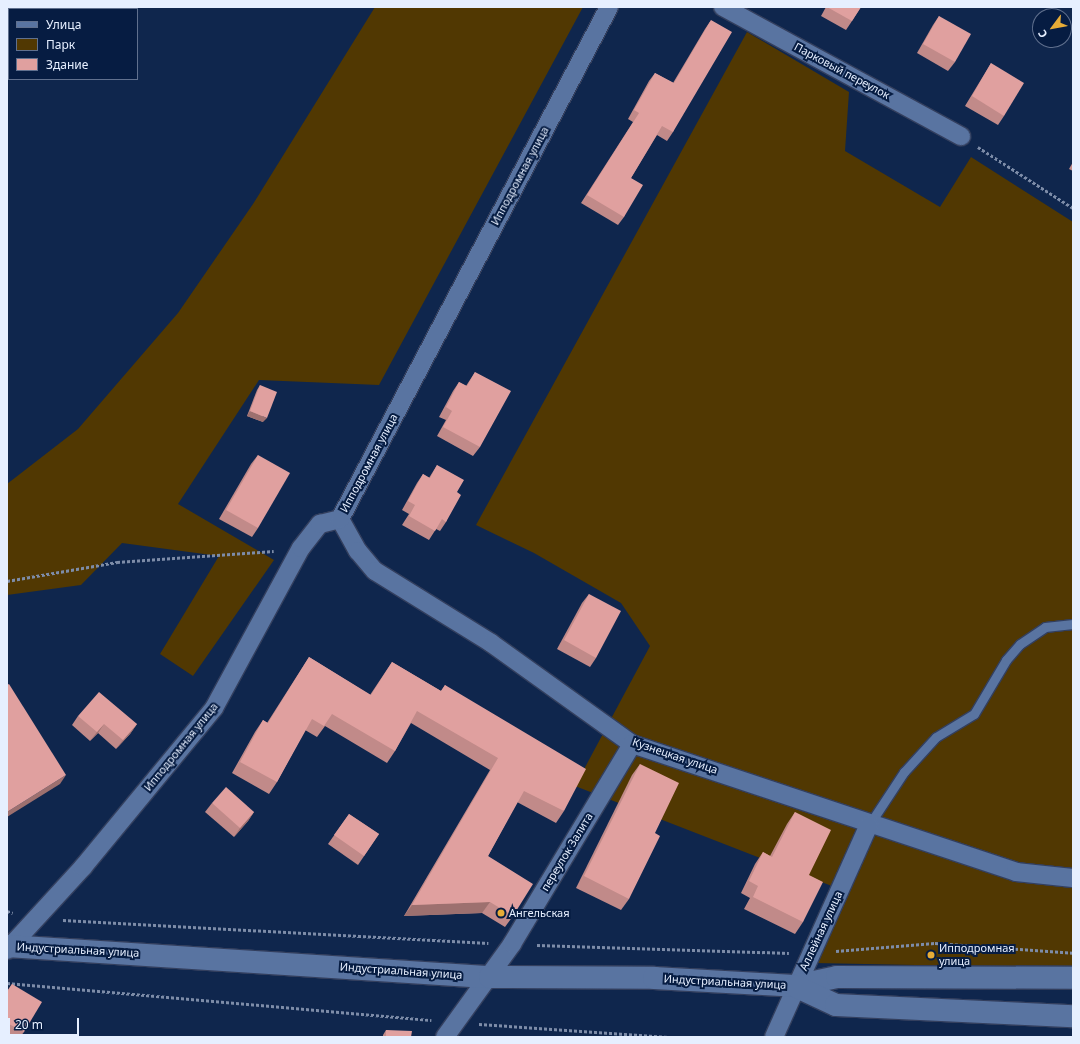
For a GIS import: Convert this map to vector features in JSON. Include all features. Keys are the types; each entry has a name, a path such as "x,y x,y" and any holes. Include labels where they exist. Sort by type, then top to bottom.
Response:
{"street":[{"name":"Ипподромная улица","path":"8,948 83,867 214,708 301,548 320,524 340,519 609,7"},
{"name":"Парковый переулок","path":"723,7 960,136"},
{"name":"Кузнецкая улица","path":"340,519 358,551 375,571 492,643 632,744 789,794 869,825 1016,872 1073,878"},
{"name":"переулок Залита","path":"446,1037 490,977 632,744"},
{"name":"Аллейная улица","path":"774,1037 869,825"},
{"name":"Индустриальная улица","path":"8,948 490,977 654,978 796,986 844,977 1073,978"},
{"name":"Индустриальная улица","path":"796,986 836,1004 1073,1016"}],"lane":[{"path":"869,825 904,772 936,737 974,714 1006,660 1020,644 1045,627 1073,624"}],"path":[{"path":"960,136 1073,208"},
{"path":"7,581 117,562 301,548"},
{"path":"7,984 456,1022 668,1037"}],"green space":[{"path":"375,7 583,7 379,385 259,380 178,504 274,560 193,676 160,654 219,556 122,543 81,585 7,595 7,484 78,429 178,313 253,204"},
{"path":"747,32 849,92 845,151 940,207 971,157 1073,222 1073,968 814,963 842,890 575,786 650,646 621,603 534,553 476,525"}],"building":[{"path":"827,7 861,7 852,21"},
{"path":"939,16 971,34 955,62 923,44"},
{"path":"711,20 732,32 673,132 662,126 631,178 643,185 624,217 587,195 639,113 634,110 655,73 674,83"},
{"path":"991,63 1024,83 1004,116 972,96"},
{"path":"475,372 511,391 480,447 443,427 452,411 446,407 459,382 467,386"},
{"path":"260,385 277,392 267,418 250,411"},
{"path":"258,455 290,473 258,528 226,510"},
{"path":"437,465 464,480 457,492 461,495 446,522 442,519 435,531 409,516 415,505 408,501 423,474 430,478"},
{"path":"589,594 621,611 596,658 564,640"},
{"path":"309,657 371,695 392,662 441,691 445,685 586,769 564,811 524,791 488,856 533,884 513,916 490,902 412,905 498,758 417,711 395,751 332,714 324,726 312,719 277,782 240,762 263,720 268,723"},
{"path":"9,684 66,775 7,812 7,685"},
{"path":"99,692 137,724 123,740 104,724 97,732 78,716"},
{"path":"640,764 679,783 655,833 660,836 629,899 584,876"},
{"path":"226,787 254,812 240,828 212,803"},
{"path":"795,812 831,830 809,875 823,882 803,922 753,897 758,886 749,881 763,852 772,857"},
{"path":"349,814 379,834 364,856 334,835"},
{"path":"12,984 42,1002 24,1032 7,1023 7,992"},
{"path":"386,1030 412,1031 411,1037 386,1037"}],"place":[{"name":"Ангельская","path":"501,913"},
{"name":"Ипподромная улица","path":"931,955"}]}
